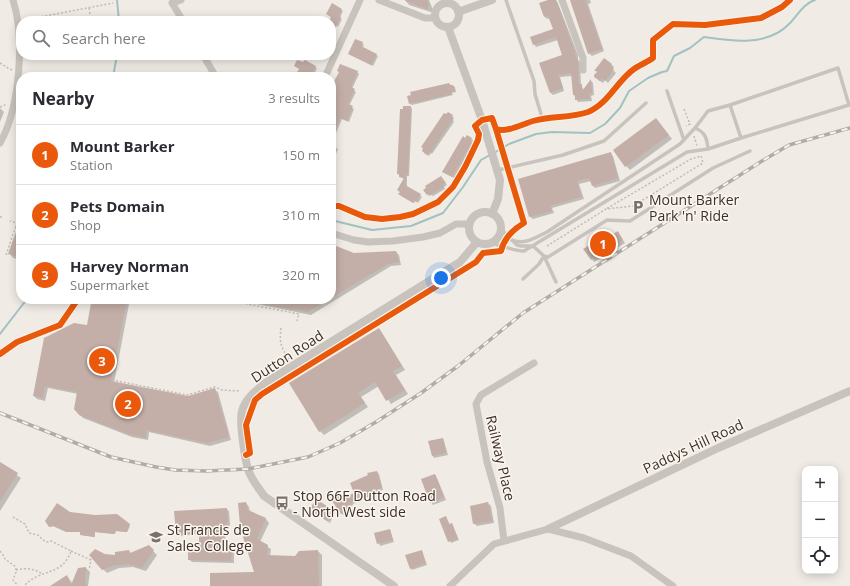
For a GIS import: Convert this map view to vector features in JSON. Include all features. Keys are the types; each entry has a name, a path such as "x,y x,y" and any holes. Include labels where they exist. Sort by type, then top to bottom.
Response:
{"street":[{"path":"13,0 17,16"},
{"path":"180,16 172,2 181,0"},
{"path":"336,53 360,0"},
{"path":"379,0 426,18 435,18"},
{"path":"458,12 492,0"},
{"path":"562,0 583,58 583,70"},
{"path":"439,3 454,6 459,17 455,24 448,27 440,26 435,18 435,12 439,3"},
{"path":"448,27 498,170 500,191 492,214"},
{"path":"18,72 19,60"},
{"path":"206,60 213,72"},
{"path":"327,72 333,60"},
{"path":"0,143 9,119 16,93"},
{"path":"479,214 492,214 500,222 501,229 499,237 491,243 484,244 478,242 471,236 470,224 479,214"},
{"path":"336,235 354,240 368,242 393,241 424,237 440,233 456,224 470,224"},
{"name":"Dutton Road","path":"394,586 264,496 254,482 248,469 241,423 242,411 249,397 268,381 460,262 478,242"},
{"name":"Railway Place","path":"504,541 500,508 487,462 476,404 481,395 534,364"},
{"name":"Paddys Hill Road","path":"548,529 718,448 850,391"},
{"path":"450,586 494,544 548,529 584,538 631,556 673,586"}],"lane":[{"path":"506,0 534,81 535,94 541,114"},
{"path":"491,243 521,252 687,152 708,148 849,105 838,68 730,106 708,111 680,144 547,232 532,240 522,242 511,240"},
{"path":"667,91 684,140"},
{"path":"498,170 563,155 604,141 646,103"},
{"path":"730,106 741,138"},
{"path":"694,128 702,131 707,138 708,148"},
{"path":"544,256 548,257 606,220 630,221 713,168 750,151"},
{"path":"501,229 517,245 533,246 544,256 556,282"},
{"path":"523,279 539,264 544,256"}],"path":[{"path":"45,16 113,3"},
{"path":"89,8 90,14"},
{"path":"0,63 12,70"},
{"path":"0,107 7,104"},
{"path":"684,109 690,124 686,126"},
{"path":"694,136 697,146"},
{"path":"547,246 606,209 691,159 701,156 703,162 633,206 606,209"},
{"path":"10,220 16,223"},
{"path":"6,255 16,226"},
{"path":"248,304 299,314 297,322"},
{"path":"281,328 281,347 289,359"},
{"path":"112,380 187,395 215,387 222,390 239,391"},
{"path":"13,517 25,524 29,533 38,535 47,542 51,540 91,560 89,570"},
{"path":"0,551 5,559 12,564 16,570"},
{"path":"24,586 42,574 60,568 65,563 71,551"},
{"path":"16,570 29,569 38,571 42,574"},
{"path":"16,570 13,580 18,586"}],"building":[{"path":"404,0 427,0 429,5 427,9"},
{"path":"548,0 556,0 564,21 576,58 578,59 579,84 582,84 582,91 591,79 592,93 589,94 590,99 575,100 575,95 573,95 571,73 558,75 563,88 550,93 539,63 562,55 556,37 533,45 530,37 553,29 548,16 544,17 539,3"},
{"path":"570,0 585,0 602,49 588,54"},
{"path":"332,3 342,9 339,16 341,17 336,26 336,16 329,16 326,14"},
{"path":"355,39 363,42 361,46 377,54 371,65 348,54"},
{"path":"604,58 612,64 610,66 614,69 605,81 602,78 600,81 594,77 598,71 594,71"},
{"path":"297,60 303,62 305,60 316,66 313,72 297,72 299,69 294,66"},
{"path":"340,64 358,71 351,87 355,89 348,104 353,106 347,121 340,118 336,128 336,78 339,72 337,71"},
{"path":"449,83 450,85 453,85 455,91 451,92 452,94 409,104 407,96 411,95 410,92"},
{"path":"403,106 411,106 408,175 406,175 405,185 421,194 417,202 414,200 413,203 398,194 400,192 397,190 404,178 399,177 399,174 397,174 400,109 403,109"},
{"path":"448,112 453,115 453,119 430,153 429,152 427,155 422,151 423,148 421,147 444,113 446,114"},
{"path":"656,118 669,135 625,167 613,150"},
{"path":"467,135 472,138 470,141 472,142 452,177 442,172 463,136 465,138"},
{"path":"611,152 618,178 592,186 589,178 577,181 581,197 550,206 552,211 529,217 518,179"},
{"path":"441,176 446,183 443,185 444,187 430,195 427,195 423,190 426,188 425,186"},
{"path":"618,231 623,240 591,260 583,249 606,235 608,237"},
{"path":"16,232 16,256 8,254"},
{"path":"336,246 354,253 396,251 399,262 388,264 336,295"},
{"path":"91,304 126,304 111,381 188,396 215,388 229,437 207,443 146,430 146,438 128,434 79,415 74,409 77,392 45,386 43,398 33,396 44,338 74,323 87,325"},
{"path":"262,304 322,304 308,312"},
{"path":"379,328 402,366 393,371 405,390 386,401 375,382 358,393 365,403 319,432 289,383"},
{"path":"443,438 446,453 432,456 428,441"},
{"path":"0,462 18,473 0,501"},
{"path":"377,471 382,488 368,492 368,494 351,502 352,503 347,506 349,509 341,514 330,498 339,493 342,498 354,493 350,483 368,475 367,473"},
{"path":"435,474 444,497 430,503 421,479"},
{"path":"316,499 333,510 327,521 309,510"},
{"path":"246,502 248,510 266,518 257,539 268,545 267,555 295,556 299,551 318,550 319,586 210,586 210,573 254,572 243,537 252,530 240,525 238,503"},
{"path":"488,502 492,521 473,524 470,506"},
{"path":"57,503 70,512 95,515 117,514 130,524 127,532 116,531 114,534 95,532 94,537 80,535 80,532 66,532 53,526 49,527 45,521"},
{"path":"227,508 228,522 223,527 223,549 232,550 231,561 188,560 188,548 199,549 199,532 176,534 174,511"},
{"path":"446,516 449,524 452,523 458,539 448,542 439,519"},
{"path":"390,529 393,540 377,544 374,533"},
{"path":"149,545 154,550 142,568 129,564 115,565 102,570 89,555 95,549 105,554 115,555 115,552 129,550 130,553"},
{"path":"422,550 426,563 410,569 405,555"},
{"path":"86,567 86,586 50,586 67,575 71,585 78,568"}],"waterway":[{"path":"117,0 119,16"},
{"path":"494,153 509,144 536,134 552,132 590,133 605,124 620,108 629,91 648,78 667,71 674,56 690,48 704,37 748,41 770,36 789,24 807,4 815,0"},
{"path":"114,72 116,60"},
{"path":"336,221 372,230 411,226 443,213 481,160 490,155"},
{"path":"0,334 23,304"}],"railway":[{"path":"0,413 111,457 175,470 206,471 248,469 308,457 340,443 421,393 458,366 523,313 762,161 789,145 850,128"}],"cycle path":[{"path":"336,206 365,217 382,219 413,214 438,202 453,187 465,167 478,140 479,134 475,126 482,120 492,118 496,129 505,130 540,119 588,112 601,104 634,69 653,58 653,40 673,24 705,25 761,18 782,7 790,0"},
{"path":"246,455 250,453 246,425 255,400 262,394 476,262 483,253 501,251 504,242 509,235 524,223 496,129"},
{"path":"0,354 17,342 60,325 75,304"}],"place":[{"name":"Mount Barker Park 'n' Ride","path":"638,207"},
{"name":"Mount Barker","path":"603,244"},
{"name":"Harvey Norman","path":"102,361"},
{"name":"Pets Domain","path":"128,404"},
{"name":"Stop 66F Dutton Road - North West side","path":"282,503"},
{"name":"St Francis de Sales College","path":"156,537"}]}
